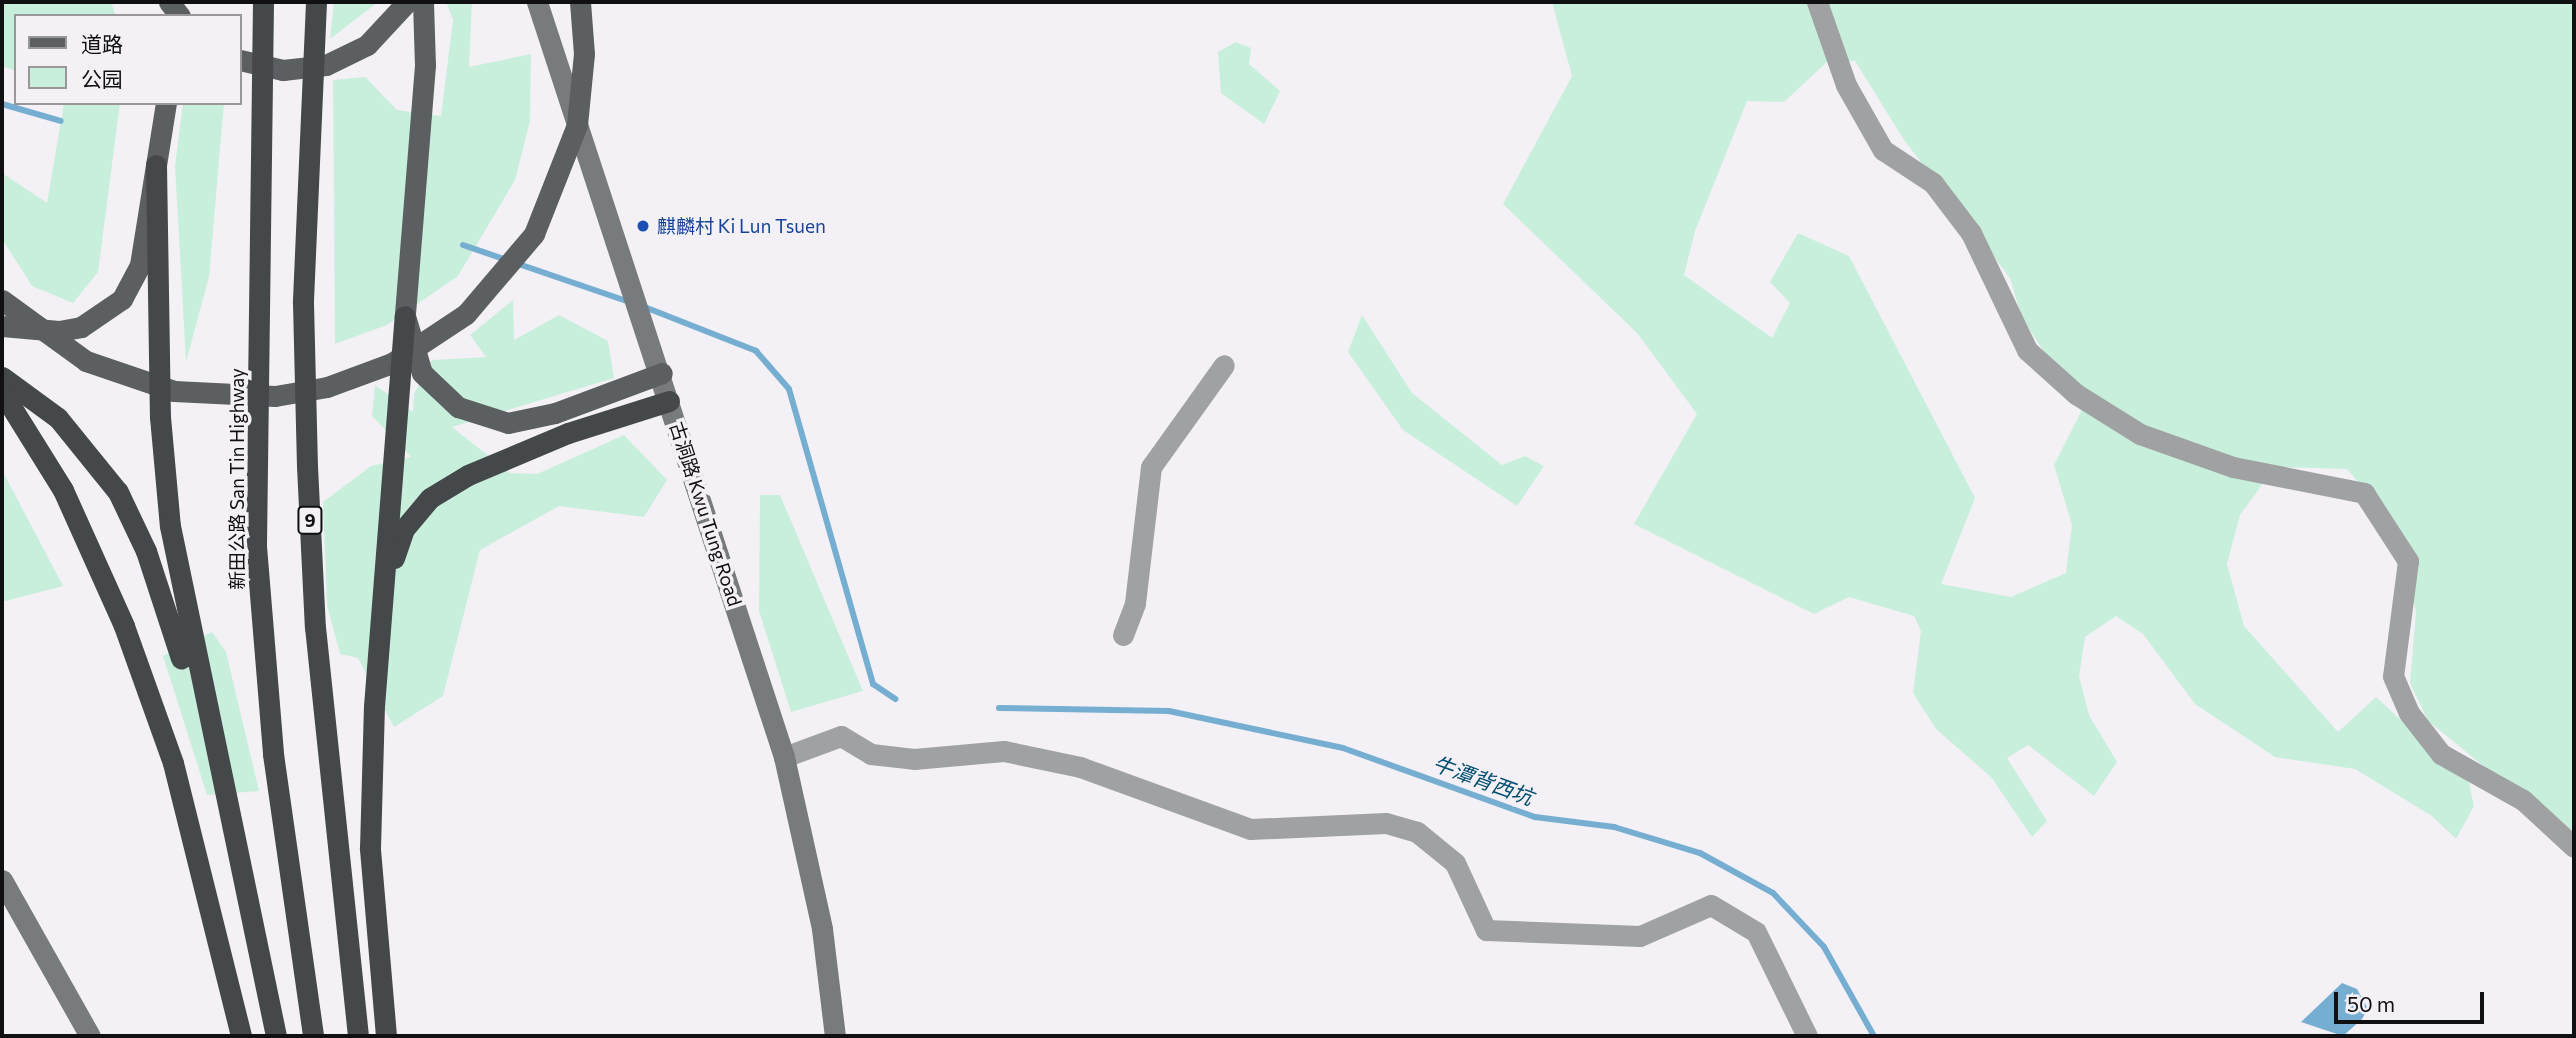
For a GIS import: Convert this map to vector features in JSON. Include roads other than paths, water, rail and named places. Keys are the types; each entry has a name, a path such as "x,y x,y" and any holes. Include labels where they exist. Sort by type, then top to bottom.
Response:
{"highway":[{"name":"新田公路 San Tin Highway","path":"263,2 256,547 273,754 313,1036"},
{"name":"9","path":"316,2 303,303 307,466 315,627 358,1036"},
{"path":"156,165 164,476 189,640 276,1036"},
{"path":"386,1036 370,848 384,588 405,316"},
{"path":"2,377 58,418 118,492 146,551 232,831"},
{"path":"2,392 94,553 139,672 185,803 241,1036"},
{"path":"384,588 404,529 430,498 568,432 669,401"}],"main road":[{"path":"242,60 283,70 346,57 386,29 407,2"},
{"path":"424,2 425,65"},
{"path":"436,2 425,65 405,316 422,373 458,407 482,418 508,423 555,413 662,373"},
{"path":"2,300 86,361 174,391 275,396 327,387 392,363 466,314 534,234 577,125 584,54 580,2"},
{"path":"2,326 59,331 81,327 121,299 140,265 166,105"}],"street":[{"name":"古洞路 Kwu Tung Road","path":"537,2 662,373 785,757 822,929 835,1036"},
{"path":"1817,2 1846,85 1883,150 1933,183 1971,233 2027,350 2076,394 2140,435 2233,467 2364,493 2408,561 2393,676 2409,713 2441,754 2523,800 2574,847"},
{"path":"1123,635 1135,603 1152,467 1224,365"},
{"path":"785,757 841,736 871,754 914,759 1004,751 1080,767 1250,829 1386,823 1417,832 1455,863 1486,930 1640,936 1711,905 1756,932 1807,1036"},
{"path":"2,880 90,1036"}],"water":[{"path":"2342,983 2357,989 2368,1009 2362,1019 2343,1036 2301,1022"}],"waterway":[{"path":"2,104 61,121"},
{"path":"463,245 632,303"},
{"path":"642,306 756,351 789,389 873,684 895,699"},
{"name":"牛潭背西坑","path":"999,708 1169,711 1343,748 1535,817 1614,827 1700,853 1773,893 1824,947 1874,1036"}],"place":[{"name":"麒麟村 Ki Lun Tsuen","path":"643,226"}]}
